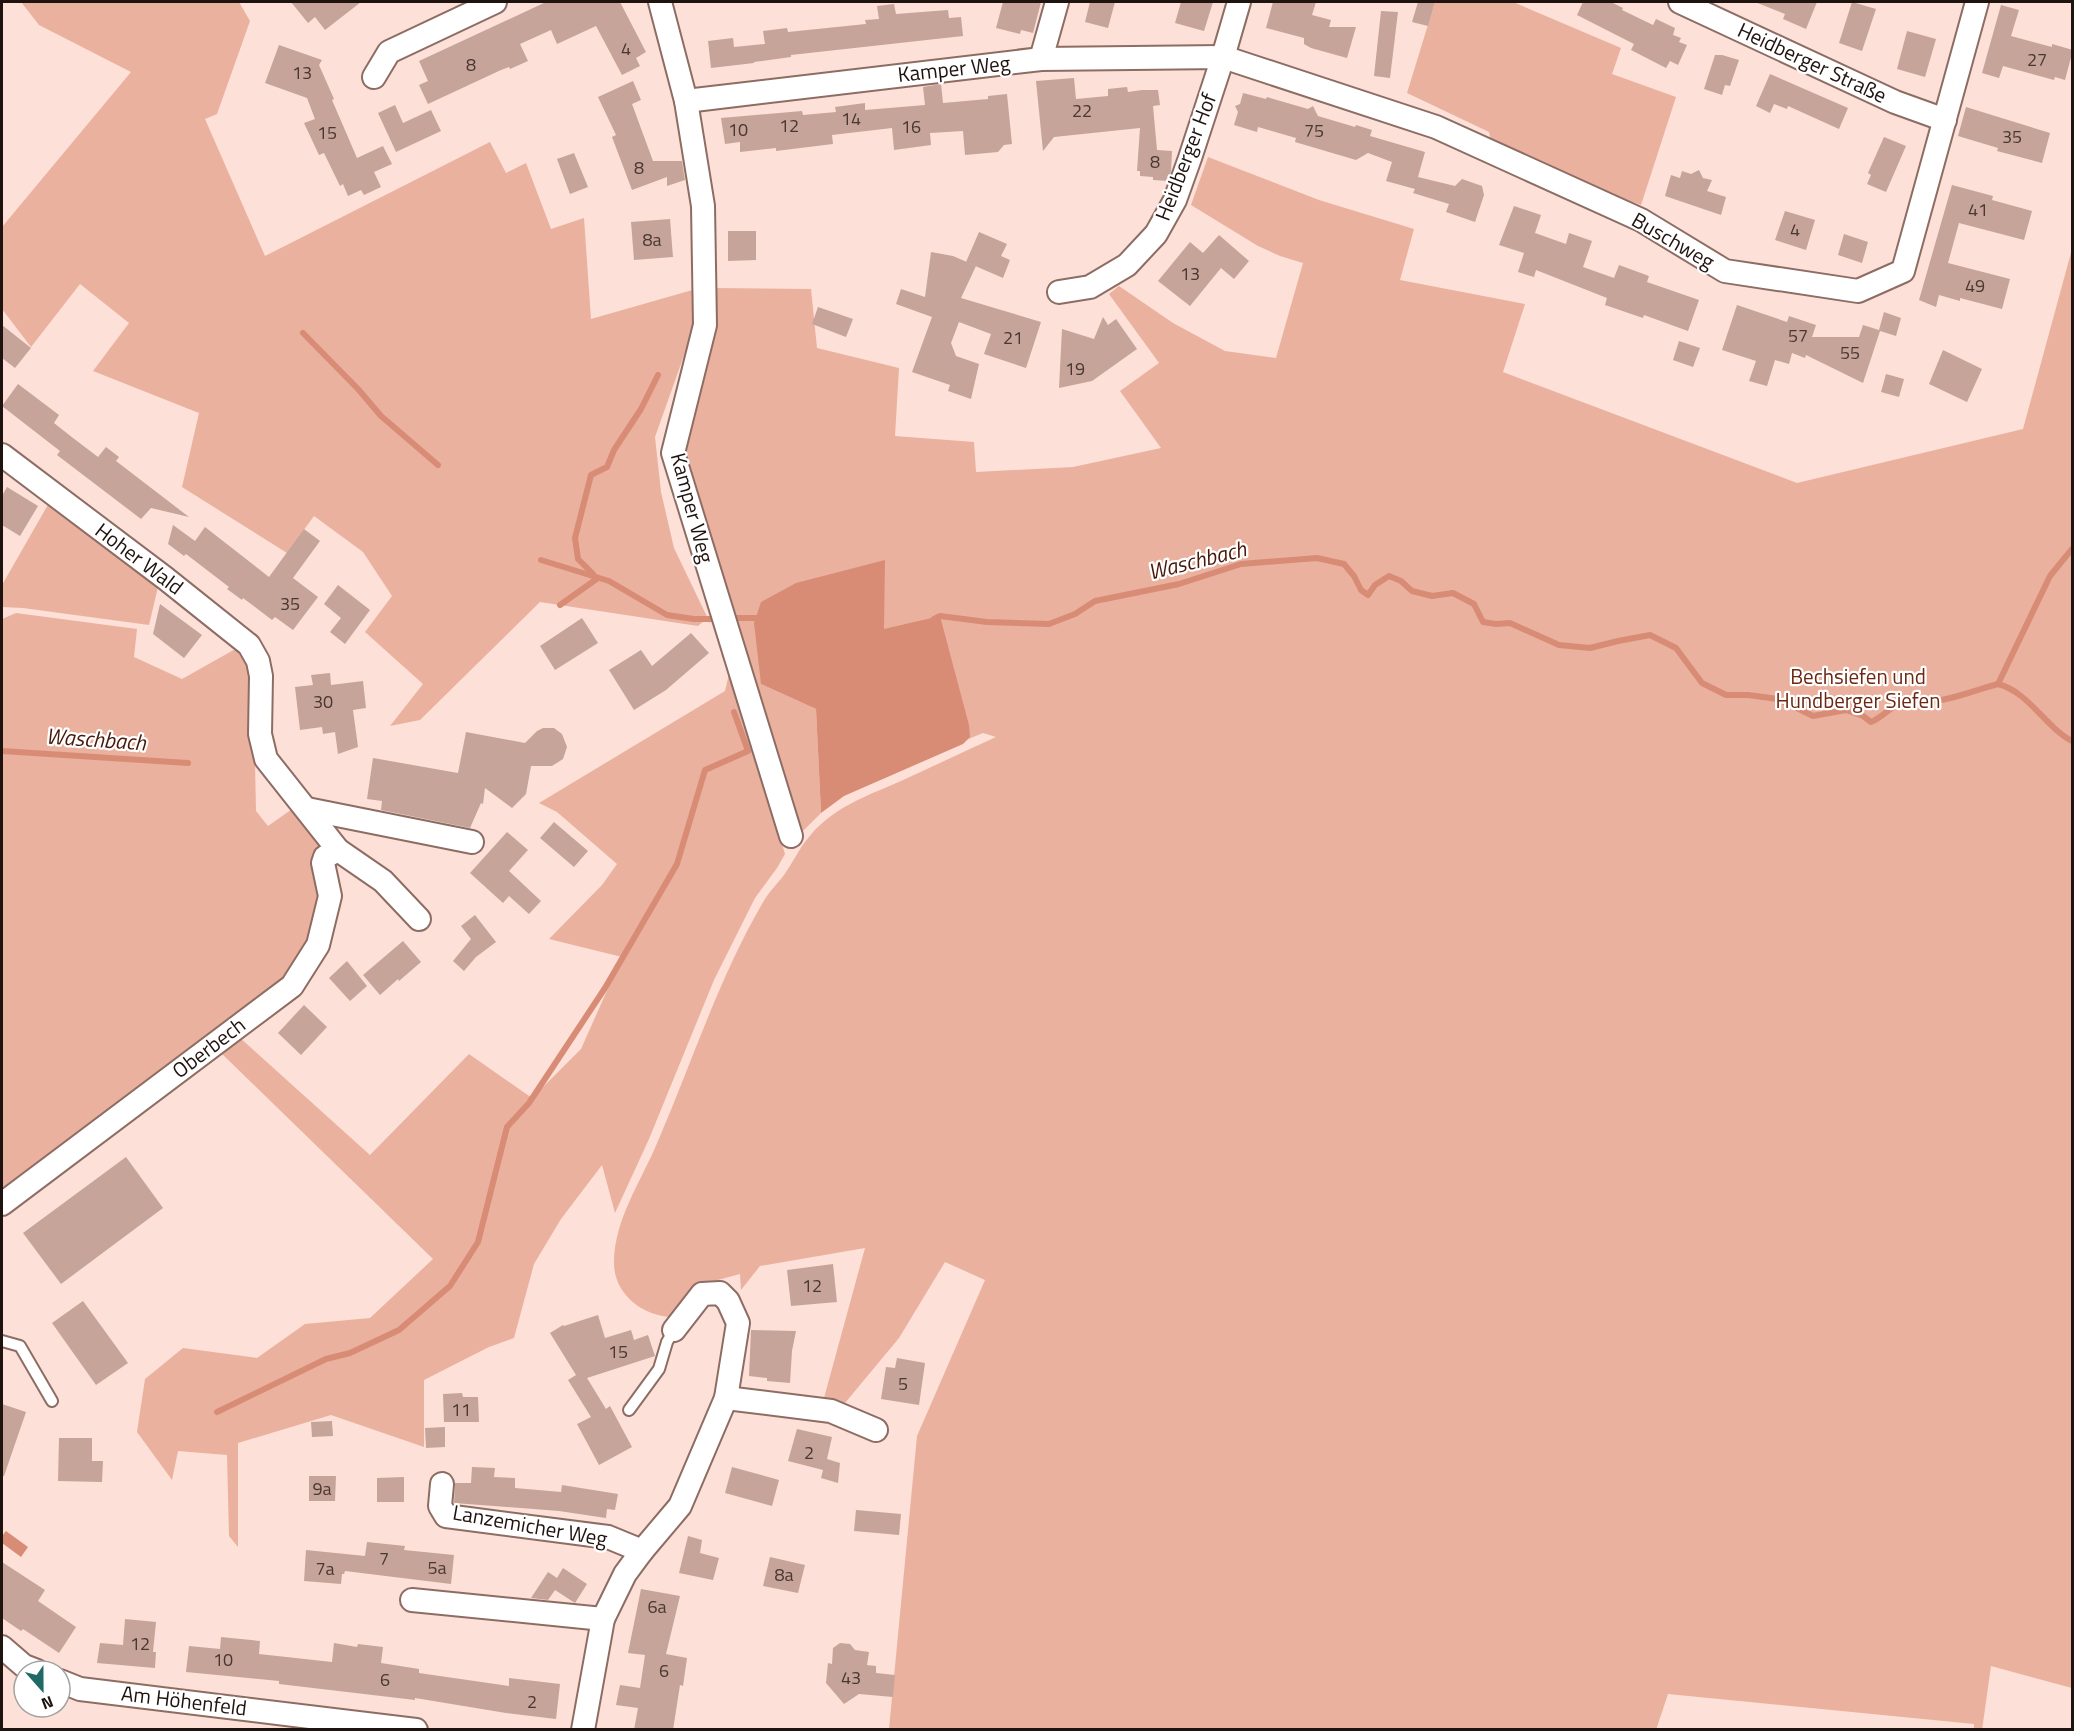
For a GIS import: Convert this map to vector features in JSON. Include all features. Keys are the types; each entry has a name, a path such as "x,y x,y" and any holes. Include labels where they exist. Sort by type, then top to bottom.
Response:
{"street":[{"path":"374,77 389,52 495,2"},
{"name":"Kamper Weg","path":"660,2 686,101 703,206 705,325 673,453 791,836"},
{"path":"1041,59 1057,2"},
{"name":"Heidberger Hof","path":"1059,292 1090,287 1127,265 1156,234 1175,200 1239,2"},
{"name":"Heidberger Straße","path":"1680,2 1895,102 1945,120"},
{"name":"Buschweg","path":"1223,57 1436,127 1641,220 1725,271 1858,291 1903,271 1977,2"},
{"name":"Kamper Weg","path":"686,101 1041,59 1223,57"},
{"name":"Hoher Wald","path":"2,455 165,578 249,645 258,661 261,676 260,734 266,759 307,809"},
{"path":"307,809 472,842"},
{"path":"307,809 338,850 383,881 419,919"},
{"name":"Oberbech","path":"2,1204 292,986 318,945 330,896 323,863 325,857 338,850"},
{"name":"Lanzemicher Weg","path":"583,1730 603,1618 626,1574 680,1506 726,1398 738,1323 728,1301 720,1293 702,1294 674,1330"},
{"path":"726,1398 831,1411 876,1430"},
{"name":"Lanzemicher Weg","path":"442,1484 440,1506 446,1516 608,1537 642,1551"},
{"path":"412,1600 603,1618"},
{"path":"2,1647 16,1659"},
{"name":"Am Höhenfeld","path":"72,1685 80,1689 416,1730"}],"lane":[{"path":"629,1410 659,1369 667,1342 674,1330"},
{"path":"2,1341 20,1346 52,1401"}],"green space":[{"path":"21,2 239,2 250,21 217,114 205,119 265,256 490,142 506,173 526,163 551,229 584,218 591,319 696,289 693,330 655,437 661,492 674,548 710,623 705,620 698,626 540,602 420,720 390,726 423,684 365,632 392,596 363,552 314,516 287,553 182,487 199,413 93,371 129,323 80,284 31,347 2,309 2,227 131,72 39,25"},
{"path":"1435,2 1513,2 1621,48 1612,74 1676,97 1641,205 1589,187 1491,141 1489,132 1407,93"},
{"name":"Bechsiefen und Hundberger Siefen","path":"1208,157 1319,200 1414,229 1400,280 1525,304 1503,372 1797,483 2023,429 2072,249 2072,1688 1991,1666 1982,1730 1974,1729 1974,1724 1668,1694 1656,1730 889,1729 917,1436 985,1280 945,1262 899,1338 845,1403 824,1398 865,1248 760,1266 741,1290 740,1274 714,1281 670,1317 649,1312 624,1293 615,1274 614,1263 615,1247 624,1215 658,1141 732,961 767,896 809,837 840,810 863,797 996,737 983,733 966,740 761,684 816,709 821,813 799,832 678,488 714,288 811,289 817,348 899,368 895,436 974,442 976,472 1073,467 1161,448 1120,391 1159,363 1109,294 1119,286 1173,323 1225,351 1276,358 1303,263 1258,246 1191,205"},
{"path":"49,503 158,587 149,625 2,607 2,585"},
{"path":"16,613 137,629 134,657 182,679 239,647 253,667 256,811 268,826 295,807 324,849 324,882 313,938 294,974 2,1195 2,619"},
{"path":"729,674 785,854 755,898 714,980 649,1139 615,1213 602,1165 561,1219 534,1264 514,1338 489,1347 424,1380 424,1447 331,1415 238,1443 238,1547 229,1536 227,1455 178,1451 172,1480 137,1432 145,1379 183,1348 257,1358 305,1324 370,1318 433,1259 219,1051 238,1036 370,1155 469,1054 532,1098 581,1049 622,957 549,939 602,885 617,864 557,812 539,803 725,691"}],"shaded area":[{"path":"885,560 884,629 940,616 969,725 970,737 963,744 844,796 821,813 816,709 761,684 754,623 761,602 796,583"},
{"path":"6,1531 28,1547 21,1557 2,1543 2,1536"}],"building":[{"path":"291,2 361,2 325,30 315,17 308,23"},
{"path":"546,2 620,2 646,52 636,58 640,66 622,75 596,26 557,44 551,30 520,44 528,61 510,69 509,67 501,70 428,104 419,85 428,81 419,61"},
{"path":"1003,2 1041,2 1033,33 1021,30 1020,34 996,28"},
{"path":"1090,2 1115,2 1108,28 1085,22"},
{"path":"1181,2 1213,2 1204,31 1175,23"},
{"path":"1273,2 1316,2 1312,15 1331,20 1329,27 1356,27 1347,58 1311,48 1304,44 1304,38 1266,28"},
{"path":"1418,2 1435,2 1428,26 1412,22"},
{"path":"1583,2 1611,2 1653,25 1656,19 1675,28 1673,35 1681,38 1679,42 1687,45 1678,65 1670,61 1666,68 1631,50 1634,44 1577,15"},
{"path":"1755,2 1817,2 1806,29 1783,19 1785,14"},
{"path":"1852,2 1876,9 1862,51 1839,43"},
{"path":"894,4 896,14 948,10 949,18 961,17 963,36 791,55 791,57 711,68 708,41 733,38 734,47 765,44 763,31 787,28 788,32 866,24 865,20 879,19 877,6"},
{"path":"2001,5 2019,10 2011,36 2073,50 2065,80 2055,77 2054,80 2003,66 1999,78 1982,73"},
{"path":"1381,11 1398,12 1390,78 1374,76"},
{"path":"1907,31 1936,39 1925,77 1897,69"},
{"path":"279,45 322,60 319,65 357,158 383,146 392,164 374,172 381,187 364,195 361,190 348,196 343,184 340,186 324,153 319,155 304,123 315,119 307,98 265,83"},
{"path":"1715,55 1739,60 1730,86 1725,85 1722,95 1704,89"},
{"path":"1770,74 1848,108 1839,129 1788,106 1787,109 1774,104 1770,113 1756,106"},
{"path":"1074,78 1076,99 1108,96 1108,89 1127,87 1128,92 1158,90 1160,105 1153,106 1157,150 1172,151 1168,181 1140,176 1140,171 1137,171 1140,128 1054,137 1043,151 1036,81"},
{"path":"633,81 641,100 632,104 653,161 682,161 685,180 667,186 667,177 632,190 612,137 616,135 598,97"},
{"path":"941,84 943,103 988,99 988,96 1007,94 1012,144 1004,145 998,152 965,155 963,131 930,133 931,145 894,150 892,128 832,135 833,144 776,151 776,148 740,152 740,142 725,144 721,118 802,111 803,115 836,112 835,107 865,103 865,110 925,105 923,87"},
{"path":"1243,93 1266,99 1267,97 1308,109 1313,106 1318,116 1372,130 1370,136 1425,152 1418,177 1455,186 1462,179 1482,186 1484,195 1475,222 1446,212 1449,204 1413,193 1415,189 1386,181 1392,162 1368,153 1356,160 1295,142 1296,138 1258,127 1257,132 1234,125 1238,112 1235,106 1240,104"},
{"path":"395,105 403,123 431,110 441,131 396,152 378,113"},
{"path":"1966,107 2050,133 2042,163 1997,151 1998,148 1958,136"},
{"path":"1884,137 1906,146 1886,192 1867,184 1871,175 1868,173"},
{"path":"574,153 588,187 570,194 557,159"},
{"path":"1699,170 1703,178 1712,180 1707,191 1726,197 1721,215 1665,196 1671,175 1680,178 1682,171 1691,174"},
{"path":"1952,185 1993,196 1992,200 2032,211 2024,240 1959,223 1948,263 2010,279 2002,309 1939,295 1936,307 1919,300"},
{"path":"1514,206 1541,215 1535,233 1566,244 1569,233 1592,241 1583,267 1614,278 1619,265 1649,276 1647,282 1699,300 1688,331 1644,315 1643,318 1605,305 1607,298 1536,270 1534,277 1518,272 1524,253 1499,245"},
{"path":"1785,211 1815,220 1806,250 1775,240"},
{"path":"670,219 673,257 634,260 631,222"},
{"path":"728,231 756,231 756,260 728,261"},
{"path":"979,232 1007,244 1001,256 1010,260 1003,278 966,262"},
{"path":"1844,234 1868,242 1862,263 1838,255"},
{"path":"1219,235 1249,261 1234,279 1221,268 1190,306 1158,281 1190,242 1203,253"},
{"path":"931,252 953,256 976,266 961,298 1041,322 1026,368 984,354 991,334 959,322 951,343 956,356 979,364 971,399 948,391 950,385 912,372 932,317 896,304 901,289 925,297"},
{"path":"1737,305 1787,322 1789,316 1816,325 1812,337 1859,337 1863,325 1879,330 1884,312 1901,318 1896,336 1880,331 1863,383 1806,355 1805,358 1792,353 1789,364 1775,360 1767,386 1749,381 1756,361 1722,350"},
{"path":"818,307 853,319 846,337 812,324"},
{"path":"1103,317 1108,325 1116,319 1137,349 1092,381 1059,388 1062,329 1094,339"},
{"path":"2,325 31,348 15,368 2,358"},
{"path":"1679,341 1700,348 1693,367 1673,360"},
{"path":"1943,350 1982,369 1967,402 1929,384"},
{"path":"1886,374 1904,379 1899,397 1881,392"},
{"path":"18,384 59,415 54,423 73,438 98,457 106,447 119,457 116,461 189,517 151,508 141,519 57,455 60,451 2,406"},
{"path":"7,487 38,506 20,536 2,525 2,496"},
{"path":"173,525 195,541 205,527 269,577 304,529 320,541 293,578 318,597 293,630 275,617 272,620 227,589 229,587 186,554 184,556 168,544"},
{"path":"338,585 370,610 345,644 330,632 341,618 324,604"},
{"path":"160,604 202,635 184,658 153,634"},
{"path":"582,618 598,643 555,670 540,646"},
{"path":"691,633 709,653 666,690 634,710 609,670 641,650 652,666"},
{"path":"330,673 331,685 363,681 366,708 353,710 358,747 338,754 335,732 323,734 322,727 300,730 295,687 313,685 311,675"},
{"path":"543,728 554,728 562,734 567,747 563,759 552,766 531,766 526,794 512,808 485,788 483,804 481,803 470,828 381,810 382,801 367,799 373,758 458,773 466,732 525,743"},
{"path":"554,822 588,851 574,867 540,838"},
{"path":"507,832 528,850 509,871 541,901 529,914 509,896 503,903 470,873"},
{"path":"475,915 496,942 476,957 464,971 453,961 471,939 461,926"},
{"path":"403,941 421,962 380,995 363,975"},
{"path":"347,961 367,986 350,1001 329,978"},
{"path":"304,1005 327,1027 301,1055 278,1033"},
{"path":"126,1157 163,1208 61,1284 23,1233"},
{"path":"833,1264 837,1302 791,1306 787,1270"},
{"path":"83,1301 128,1363 96,1385 52,1323"},
{"path":"598,1315 605,1338 631,1330 634,1340 648,1335 655,1356 587,1378 606,1409 610,1406 632,1447 599,1465 577,1424 591,1417 568,1380 576,1375 550,1333 563,1325"},
{"path":"751,1330 796,1331 790,1383 767,1381 767,1378 749,1376"},
{"path":"897,1358 925,1363 919,1405 881,1399 886,1367 895,1368"},
{"path":"462,1393 463,1397 478,1397 479,1422 444,1422 443,1394"},
{"path":"2,1404 26,1412 4,1476 2,1476"},
{"path":"332,1421 333,1436 312,1437 311,1422"},
{"path":"445,1427 445,1447 426,1448 425,1428"},
{"path":"797,1429 832,1437 827,1459 840,1463 838,1483 821,1478 823,1470 788,1461"},
{"path":"59,1438 92,1438 92,1461 103,1461 102,1482 58,1481"},
{"path":"472,1467 495,1468 494,1477 515,1478 515,1488 561,1492 562,1485 618,1494 615,1510 607,1509 606,1518 559,1511 454,1503 455,1483 471,1483"},
{"path":"732,1467 779,1480 772,1506 725,1493"},
{"path":"309,1476 336,1476 335,1501 309,1501"},
{"path":"404,1477 404,1502 377,1502 377,1478"},
{"path":"856,1510 901,1514 899,1535 854,1531"},
{"path":"688,1536 702,1540 700,1553 719,1558 713,1580 679,1573"},
{"path":"367,1542 405,1546 404,1550 454,1555 451,1584 345,1571 342,1574 341,1584 304,1581 306,1550 365,1556"},
{"path":"770,1557 805,1565 798,1593 763,1586"},
{"path":"2,1562 45,1590 38,1601 76,1627 59,1653 2,1618"},
{"path":"563,1568 587,1584 575,1603 555,1590 548,1600 531,1598 548,1572 557,1578"},
{"path":"641,1589 680,1596 666,1654 687,1658 673,1730 634,1730 638,1708 616,1705 620,1685 640,1688 645,1655 628,1653"},
{"path":"125,1619 156,1622 153,1652 156,1652 155,1668 97,1663 100,1643 123,1645"},
{"path":"221,1637 260,1641 259,1654 332,1662 334,1643 357,1647 358,1644 383,1647 381,1663 419,1669 419,1673 509,1686 509,1678 560,1684 556,1719 415,1698 415,1700 279,1684 279,1681 186,1672 189,1646 220,1649"},
{"path":"840,1643 850,1644 855,1650 869,1652 867,1665 876,1666 876,1673 895,1675 893,1697 859,1694 844,1704 826,1683 828,1663 832,1664 833,1648"}],"waterway":[{"path":"303,333 381,416 438,465"},
{"path":"593,574 578,559 575,538 591,475 607,467 614,450 641,409 658,375"},
{"path":"1998,684 2050,576 2072,549"},
{"name":"Waschbach","path":"934,619 940,616 987,622 1049,624 1075,614 1095,601 1179,584 1241,564 1317,558 1344,564 1354,576 1361,590 1368,595 1375,585 1389,576 1401,581 1412,591 1432,596 1453,593 1474,604 1483,622 1510,623 1559,645 1590,648 1650,635 1676,648 1702,683 1726,695 1778,699 1813,716 1846,710 1863,716 1871,722 1897,704 1907,700 1939,701 1998,684 2019,694 2062,735 2072,741"},
{"name":"Waschbach","path":"541,560 609,581 667,615 694,619 720,619"},
{"name":"Waschbach","path":"560,605 598,578"},
{"name":"Waschbach","path":"730,618 762,618"},
{"path":"217,1412 326,1359 350,1353 399,1330 450,1286 478,1242 507,1127 529,1103 605,988 677,864 705,770 748,751 734,712"},
{"name":"Waschbach","path":"2,751 188,763"}]}
